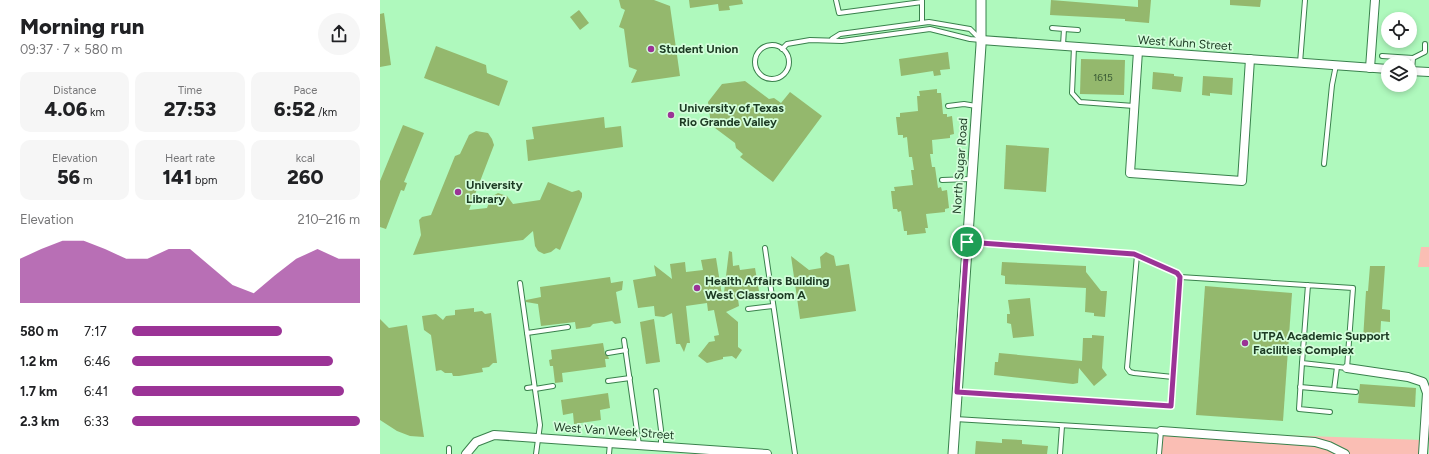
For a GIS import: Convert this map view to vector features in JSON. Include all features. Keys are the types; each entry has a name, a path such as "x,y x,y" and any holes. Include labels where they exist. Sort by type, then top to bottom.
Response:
{"street":[{"name":"North Sugar Road","path":"952,454 981,40 981,0"},
{"path":"1370,68 1375,0"},
{"name":"West Kuhn Street","path":"981,40 1381,69"},
{"path":"1138,51 1130,173 1242,181 1250,59"},
{"path":"1417,71 1429,72"},
{"path":"1347,368 1408,377 1423,382 1427,394 1423,454"},
{"path":"1161,431 1315,442 1329,446 1344,454"},
{"name":"West Van Week Street","path":"466,454 476,442 490,435 661,446 675,450 767,454"}],"lane":[{"path":"836,0 839,13 922,1 922,22"},
{"path":"1300,63 1305,0"},
{"path":"831,39 840,34 922,22 932,22 970,29 981,40"},
{"path":"930,29 932,22"},
{"path":"1052,28 1078,30"},
{"path":"782,49 787,44 831,39 842,41 930,29 970,39 981,40"},
{"path":"1063,46 1064,29"},
{"path":"1417,56 1425,52 1426,44"},
{"path":"772,45 782,49 788,58 787,69 784,73 773,78 760,74 755,60 759,50 772,45"},
{"path":"1074,47 1072,93 1080,102 1135,106"},
{"path":"1324,164 1332,85 1336,65"},
{"path":"948,106 964,104 976,106"},
{"path":"942,180 972,178"},
{"path":"967,242 1137,255 1177,273 1180,277 1353,288 1347,368 1302,363"},
{"path":"765,248 795,454"},
{"path":"1137,255 1127,368 1130,372 1173,376"},
{"path":"957,392 1171,406 1180,277"},
{"path":"520,283 540,425 540,438 536,454"},
{"path":"1308,285 1299,409 1330,412"},
{"path":"748,309 773,306"},
{"path":"527,333 568,327"},
{"path":"624,340 639,445"},
{"path":"608,353 626,350"},
{"path":"1334,390 1337,367"},
{"path":"608,381 630,378"},
{"path":"527,388 553,386"},
{"path":"1300,387 1356,392"},
{"path":"656,391 661,430 661,446"},
{"path":"955,419 1161,431 1159,454"},
{"path":"1060,454 1062,426"},
{"path":"609,454 610,443"},
{"path":"449,448 449,454"}],"shaded area":[{"path":"1421,247 1429,247 1429,267 1418,267"},
{"path":"1161,431 1424,440 1423,454 1159,454"}],"building":[{"name":"Student Union","path":"619,0 654,0 670,6 680,76 631,83 637,70 629,67 624,29 619,27 625,10 621,8"},
{"path":"689,0 742,0 743,4 729,6 730,10 719,11 718,4 690,8"},
{"path":"1051,0 1138,7 1138,0 1151,0 1149,23 1125,21 1125,19 1050,15"},
{"path":"1230,0 1261,0 1260,7 1230,5"},
{"path":"579,10 589,23 580,30 570,17"},
{"path":"384,13 391,65 380,67 380,14"},
{"path":"436,46 486,65 487,73 508,81 499,106 424,78"},
{"path":"948,52 950,69 940,70 941,75 934,76 933,71 901,76 899,59"},
{"path":"1081,59 1125,60 1124,95 1080,94"},
{"path":"1153,72 1174,74 1174,76 1183,77 1181,92 1152,89"},
{"path":"1203,76 1233,78 1232,95 1210,93 1210,96 1202,95"},
{"path":"745,81 769,99 774,98 781,103 790,92 822,116 773,182 740,157 743,154 736,148 735,143 711,125 708,102 722,84"},
{"path":"937,89 937,93 941,93 943,114 947,114 947,117 952,116 954,134 950,135 950,138 932,140 933,154 930,154 932,167 935,167 938,188 941,187 942,191 947,190 949,208 945,209 945,212 926,214 928,228 925,228 926,233 907,235 907,231 904,231 901,211 898,212 897,209 893,209 891,191 895,191 894,187 913,185 911,170 914,170 912,157 909,157 907,137 903,138 903,135 898,135 896,117 900,117 900,113 918,111 917,96 920,96 919,91"},
{"path":"604,117 605,128 621,126 623,147 528,161 526,140 534,139 532,127"},
{"path":"403,125 424,133 404,182 407,183 404,191 401,190 386,229 380,227 380,181"},
{"name":"University Library","path":"476,131 488,133 494,145 469,210 487,208 491,197 498,193 507,196 513,204 540,200 548,182 572,192 579,190 582,193 582,197 560,250 556,248 551,252 544,254 538,251 535,246 533,231 523,240 413,255 421,235 419,220 422,217 431,215 455,156 460,154 469,135"},
{"path":"1006,145 1049,148 1046,192 1004,189"},
{"name":"Health Affairs Building West Classroom A","path":"729,251 732,252 733,266 739,265 740,270 755,268 759,291 743,293 744,298 738,299 739,306 726,312 738,322 738,347 742,350 736,359 732,356 723,357 723,359 707,363 698,356 709,342 715,341 714,336 719,335 714,310 708,311 707,303 686,306 690,343 687,343 684,352 680,344 676,344 672,313 664,317 655,316 654,306 638,308 633,280 656,276 654,265 672,279 670,264 685,262 686,272 703,270 701,260 716,258 723,301"},
{"path":"826,252 834,256 836,266 849,264 856,311 800,319 791,256 809,270 821,268 820,257"},
{"path":"1002,262 1086,266 1086,272 1101,291 1107,291 1105,317 1094,316 1094,313 1085,312 1086,288 1005,284 1005,276 1001,275"},
{"path":"1370,266 1385,266 1382,309 1390,310 1390,322 1381,321 1380,341 1363,340 1366,291 1368,291"},
{"path":"610,277 611,283 623,281 622,290 616,292 621,323 615,324 612,321 576,329 575,322 541,326 538,304 526,302 526,300 541,297 540,287"},
{"name":"UTPA Academic Support Facilities Complex","path":"1205,286 1292,293 1283,421 1196,415"},
{"path":"1030,298 1034,336 1013,338 1011,324 1007,323 1007,314 1010,314 1008,300"},
{"path":"474,308 474,312 482,311 485,314 491,313 497,363 493,363 489,367 482,368 483,372 459,376 453,376 452,373 445,373 441,370 436,371 431,335 424,330 422,316 436,314 443,320 446,316 455,315 455,310"},
{"path":"380,319 389,328 407,325 424,437 410,436 397,431 380,420"},
{"path":"654,319 660,362 646,364 640,322"},
{"path":"1092,335 1104,336 1102,368 1107,375 1094,386 1079,368 1078,383 1073,384 994,375 995,362 998,362 999,353 1082,361 1083,338 1092,338"},
{"path":"603,343 605,354 609,359 605,359 606,367 562,373 563,382 555,383 553,366 550,366 549,360 552,359 551,350"},
{"path":"1360,384 1416,388 1415,407 1358,403"},
{"path":"608,393 610,408 600,410 601,420 574,424 573,413 563,415 561,400"},
{"path":"1002,439 1022,440 1022,444 1048,446 1047,454 975,454 976,441 1002,443"}],"place":[{"name":"Student Union","path":"651,49"},
{"name":"University of Texas Rio Grande Valley","path":"671,115"},
{"name":"University Library","path":"458,192"},
{"name":"Health Affairs Building West Classroom A","path":"697,288"},
{"name":"UTPA Academic Support Facilities Complex","path":"1245,343"}],"route":[{"path":"967,242 1134,254 1177,273 1180,277 1171,406 957,392 967,242"}]}
